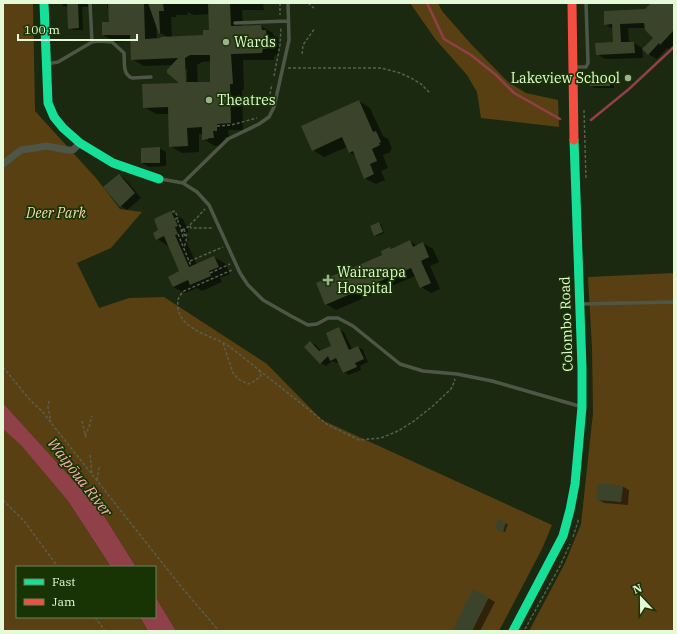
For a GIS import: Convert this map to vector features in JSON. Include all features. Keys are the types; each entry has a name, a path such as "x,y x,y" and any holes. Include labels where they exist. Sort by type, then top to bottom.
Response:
{"street":[{"path":"44,3 48,103 50,110 58,123 80,144 113,163 159,179"},
{"name":"Colombo Road","path":"513,631 563,536 570,510 574,484 582,407 572,3"},
{"path":"3,164 21,150 46,146 73,150 80,144"}],"lane":[{"path":"90,3 92,42"},
{"path":"183,183 228,139 260,124 270,117 274,107 289,40 288,3"},
{"path":"573,67 586,67 588,63 586,3"},
{"path":"235,23 288,21"},
{"path":"46,64 58,62 92,42 105,41 112,42 124,53 125,71 129,77 151,77"},
{"path":"159,179 183,183 197,192 209,205 235,262 248,285 263,300 291,316 308,325 317,324 328,318 338,318 353,326 400,364 422,370 492,381 582,407"},
{"path":"580,304 674,302"}],"path":[{"path":"267,109 281,36 280,3"},
{"path":"308,3 315,9"},
{"path":"302,54 303,45 315,28"},
{"path":"283,68 381,68 400,73 411,78 421,84 430,93"},
{"path":"217,126 231,125 258,118"},
{"path":"191,266 178,233 190,226 209,205"},
{"path":"172,212 175,211 178,222 187,237 184,248"},
{"path":"190,226 191,228 212,228 218,225"},
{"path":"190,261 227,245"},
{"path":"210,273 235,262"},
{"path":"238,267 184,291 177,300 178,312 188,326 226,345 328,425 359,440 381,438 398,431 414,421 434,405 450,389 455,380 448,373"},
{"path":"223,343 233,373 238,379 248,384 253,382 261,376 259,370"},
{"path":"3,367 30,400 43,412 183,589 219,631"},
{"path":"49,401 48,407 51,423"},
{"path":"82,421 86,437 92,416"},
{"path":"90,455 92,474"},
{"path":"97,480 99,468"},
{"path":"3,500 24,521 57,566"},
{"path":"96,618 105,631"}],"green space":[{"name":"Deer Park","path":"3,3 33,3 35,111 96,178 120,209 142,212 111,248 77,263 99,308 129,298 164,297 267,364 322,420 552,525 542,549 499,631 176,631 156,598 156,566 135,566 101,511 3,403"},
{"path":"410,3 438,3 442,11 471,44 508,82 526,93 558,100 559,127 481,118 477,92 467,75 436,40"},
{"path":"674,273 674,631 529,631 565,563 581,524 593,413 592,348 588,277"},
{"path":"3,429 21,444 68,501 110,566 16,566 16,618 141,618 148,631 3,631"}],"shaded area":[{"path":"3,403 101,511 135,566 110,566 68,501 21,445 3,429"},
{"path":"156,598 176,631 148,631 141,618 156,618"}],"building":[{"path":"67,3 78,3 79,28 68,29"},
{"path":"108,3 144,3 145,39 203,35 203,30 209,30 208,3 230,3 231,26 261,25 262,30 266,30 267,49 263,49 262,53 231,54 233,84 230,84 231,123 217,124 217,131 213,131 214,138 202,140 202,127 187,128 188,146 169,147 168,107 143,108 142,84 179,83 167,73 167,70 178,58 131,60 130,35 102,35 102,22 109,22","holes":["190,55 210,55 210,82 186,82 185,58"]},
{"path":"148,3 163,3 164,11 159,11 159,34"},
{"path":"651,3 674,3 674,30 660,45 659,43 648,55 642,49 653,38 645,30 644,23 620,24 621,42 634,42 635,53 596,55 595,43 613,42 612,24 604,25 604,11 645,9"},
{"path":"609,77 610,86 590,86 590,78"},
{"path":"359,100 373,132 376,131 381,142 379,143 380,145 372,149 377,161 370,164 374,174 364,179 353,151 349,153 342,137 312,151 301,126"},
{"path":"160,147 160,163 141,163 141,148"},
{"path":"119,174 135,193 120,207 103,187"},
{"path":"171,211 178,226 175,227 178,234 175,235 189,267 214,256 219,267 209,271 211,276 190,285 188,280 173,287 168,277 179,271 164,236 156,240 153,233 158,230 154,219"},
{"path":"379,222 383,232 374,236 370,226"},
{"path":"410,240 413,247 423,242 429,257 421,261 431,283 420,288 411,268 325,305 316,283 341,272 342,266 347,264 352,268 382,255 381,251 390,247 391,249"},
{"path":"339,327 349,350 358,346 364,359 355,363 357,367 343,373 336,358 330,361 328,356 320,364 304,347 310,341 319,351 331,346 326,333"},
{"path":"598,483 623,486 621,502 596,500"},
{"path":"498,519 506,522 503,532 495,529"},
{"path":"473,589 489,597 472,631 452,631"}],"waterway":[{"path":"427,3 444,39 471,55 496,75 514,93 560,119"},
{"path":"591,120 629,89 674,47"}],"traffic: fast":[{"path":"44,3 48,103 54,117 63,128 80,143 113,163 159,179"},
{"path":"513,631 563,536 575,484 582,407 582,368 574,140"}],"traffic: jam":[{"path":"572,3 574,140"}],"place":[{"name":"Wards","path":"226,42"},
{"name":"Lakeview School","path":"628,78"},
{"name":"Theatres","path":"209,100"},
{"name":"Wairarapa Hospital","path":"328,280"}],"water label":[{"name":"Waipōua River","path":"80,477"}]}
